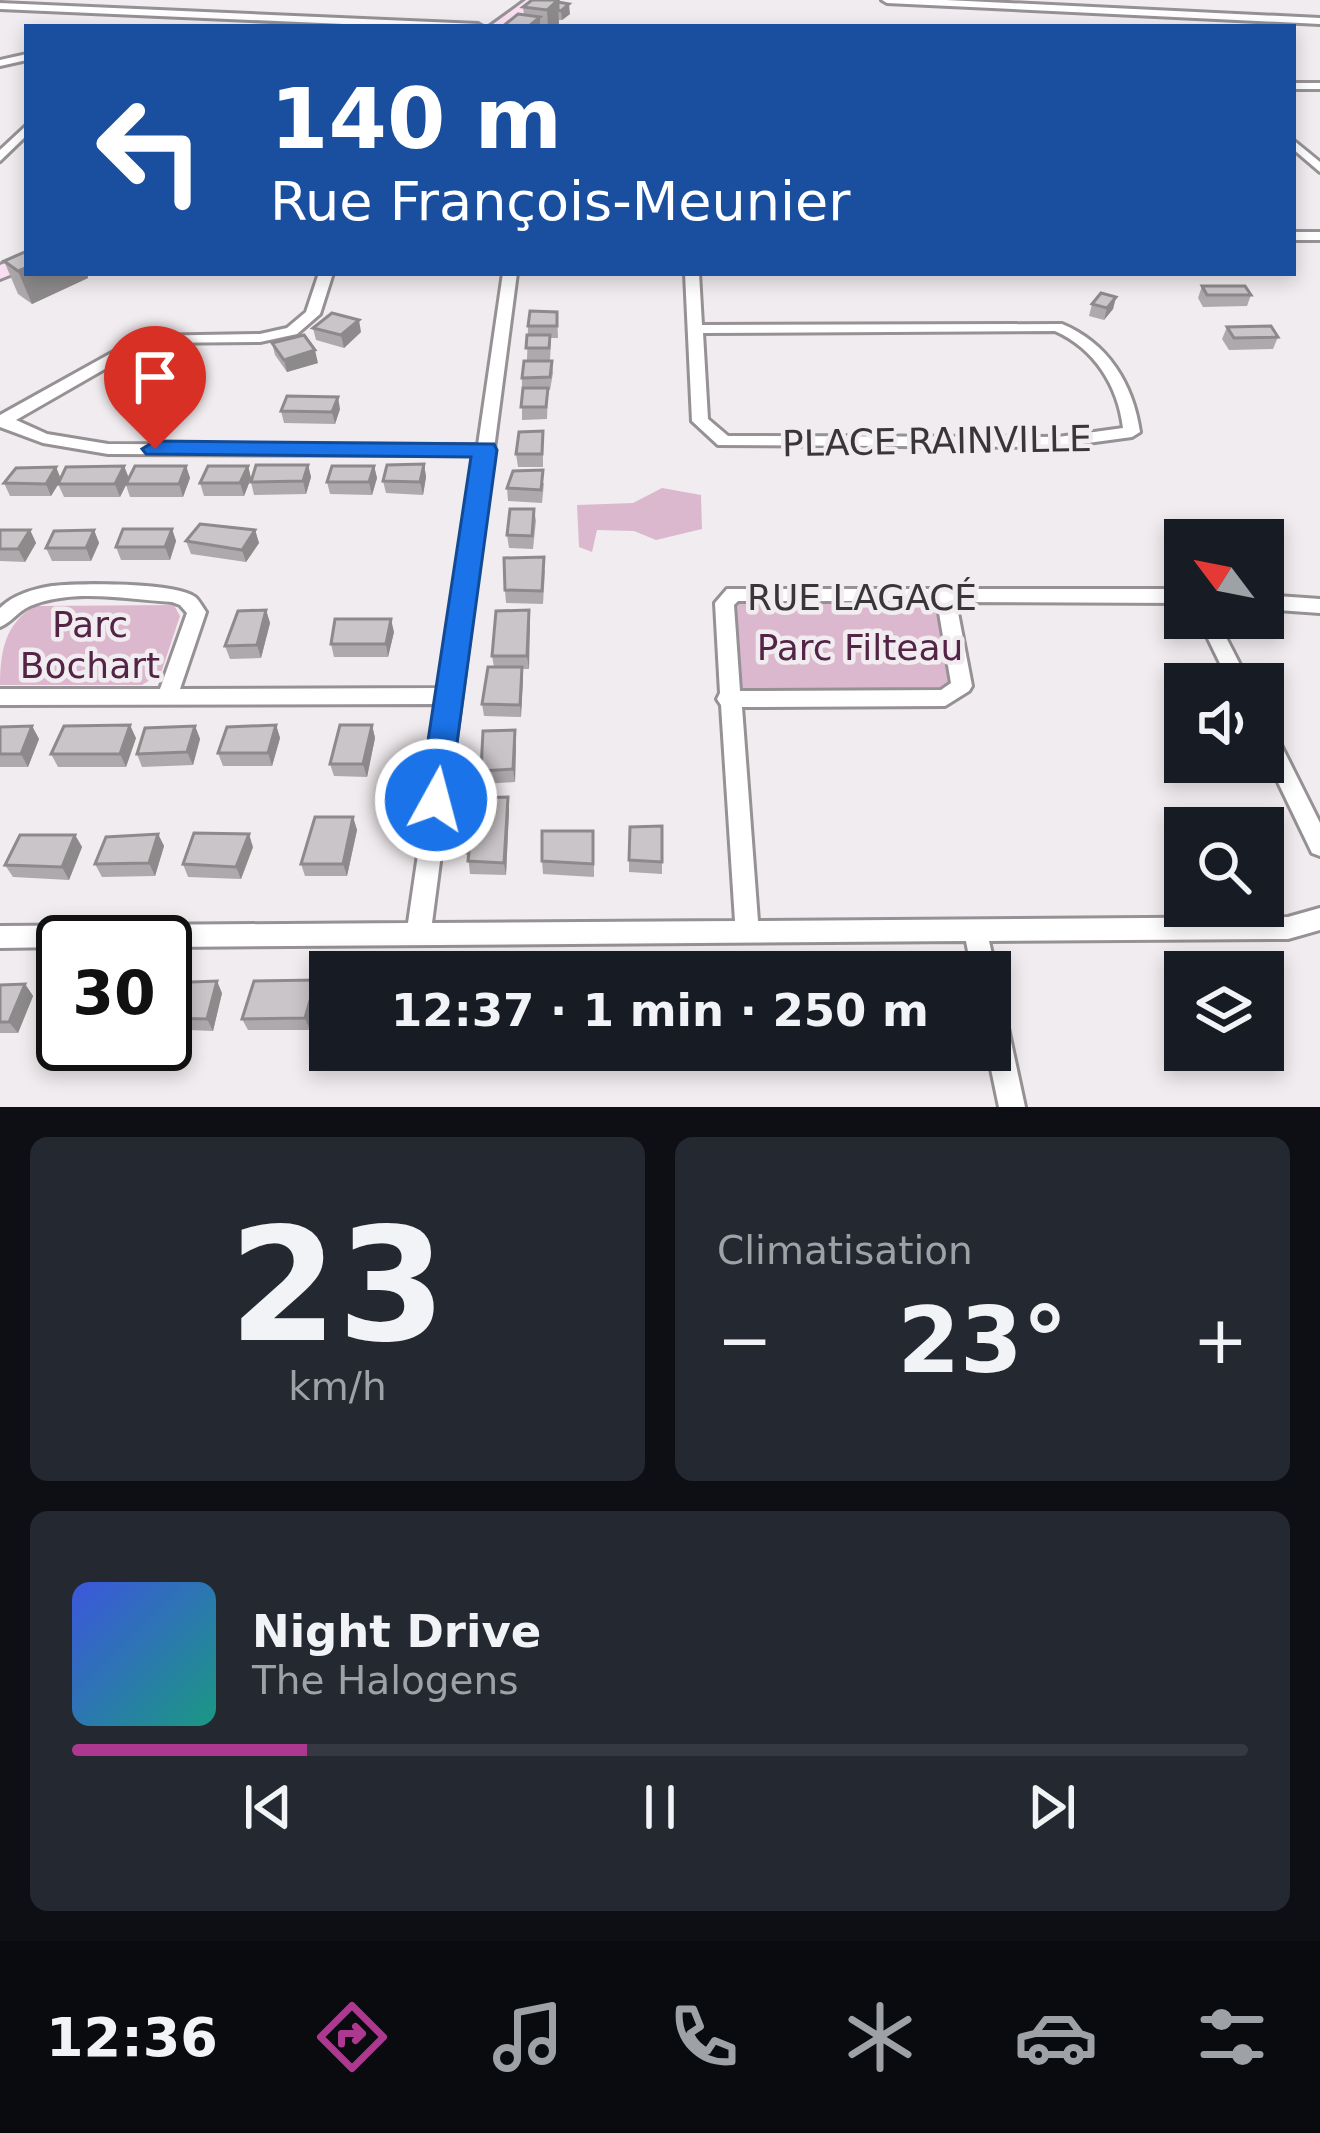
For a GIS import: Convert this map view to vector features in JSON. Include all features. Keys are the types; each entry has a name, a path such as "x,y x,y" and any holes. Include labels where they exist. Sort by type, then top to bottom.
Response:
{"main road":[{"path":"500,24 536,0"}],"street":[{"path":"887,0 1320,21"},
{"path":"1023,0 1081,24"},
{"path":"1147,0 1159,14"},
{"path":"0,6 338,24"},
{"path":"130,24 143,13"},
{"path":"0,157 24,131"},
{"path":"1296,146 1320,169"},
{"path":"2,421 147,339 260,338 292,331 313,314 325,276"},
{"path":"419,932 510,276"},
{"name":"PLACE RAINVILLE","path":"692,276 694,329 700,421 724,440 1058,442 1132,432 1102,357 1091,343 1057,327 694,329"},
{"path":"2,421 43,438 107,449 485,450"},
{"path":"0,620 7,607 39,593 173,595 187,600 197,612 167,697"},
{"name":"RUE LAGACÉ","path":"747,929 727,699 724,603 734,594 1164,596"},
{"path":"727,699 945,698 962,686 946,597"},
{"path":"1284,603 1320,606"},
{"path":"0,697 449,696"},
{"path":"1284,766 1315,820 1320,845"},
{"path":"0,937 1288,928 1320,920"},
{"path":"975,929 980,951"},
{"path":"1005,1071 1012,1107"}],"green space":[{"path":"662,488 701,495 702,529 656,540 634,531 597,530 592,552 579,547 577,505 633,503"},
{"name":"Parc Filteau","path":"734,594 946,597 962,686 945,698 727,699"},
{"name":"Parc Bochart","path":"174,605 180,616 161,673 142,685 0,685 6,640 17,621 35,606"}],"building":[{"path":"532,0 558,0 547,10 523,7"},
{"path":"518,14 540,17 532,24 506,24"},
{"path":"24,252 24,268 18,271 4,261"},
{"path":"1202,286 1245,286 1251,295 1207,295"},
{"path":"1101,293 1116,297 1107,308 1092,304"},
{"path":"530,311 557,312 557,326 528,326"},
{"path":"332,313 359,320 341,335 313,328"},
{"path":"1271,326 1278,337 1234,338 1227,327"},
{"path":"304,335 315,350 284,360 272,343"},
{"path":"527,335 550,335 549,348 526,348"},
{"path":"524,361 552,361 550,377 522,378"},
{"path":"523,388 548,388 546,407 521,407"},
{"path":"287,396 338,397 332,412 281,411"},
{"path":"543,431 542,454 516,454 519,432"},
{"path":"424,464 420,482 383,481 387,465"},
{"path":"256,465 308,465 303,481 251,482"},
{"path":"124,466 115,484 58,484 66,467"},
{"path":"135,466 186,466 179,484 126,484"},
{"path":"208,466 248,466 240,483 200,483"},
{"path":"332,466 374,466 369,482 327,482"},
{"path":"56,467 46,484 4,483 16,468"},
{"path":"543,470 541,490 507,488 513,471"},
{"path":"510,509 534,509 532,536 507,535"},
{"path":"200,524 255,530 242,550 186,541"},
{"path":"123,529 172,529 165,547 116,547"},
{"path":"0,530 30,530 18,549 0,549"},
{"path":"94,530 86,548 46,548 54,531"},
{"path":"544,557 542,591 505,590 504,558"},
{"path":"266,610 257,645 225,646 238,611"},
{"path":"529,610 527,656 492,656 496,611"},
{"path":"335,619 391,619 386,644 331,644"},
{"path":"488,667 522,667 520,705 482,704"},
{"path":"130,725 120,754 51,754 64,726"},
{"path":"276,725 268,753 218,753 227,727"},
{"path":"340,725 372,725 363,764 330,764"},
{"path":"32,726 21,754 0,754 0,727"},
{"path":"195,726 187,752 137,754 145,728"},
{"path":"515,730 513,769 481,771 483,731"},
{"path":"508,797 504,863 468,861 470,843 464,843 465,829 472,829 475,798"},
{"path":"315,817 353,817 343,864 301,864"},
{"path":"662,826 662,862 629,860 630,827"},
{"path":"542,831 593,831 593,864 542,861"},
{"path":"194,833 249,834 236,867 183,864"},
{"path":"158,834 149,863 95,864 106,837"},
{"path":"20,835 75,835 62,867 5,865"},
{"path":"309,980 305,1018 242,1019 254,981"},
{"path":"217,981 207,1019 192,1019 192,982"},
{"path":"25,984 9,1022 0,1022 0,985"}],"route":[{"path":"155,449 485,450 436,800"}]}
